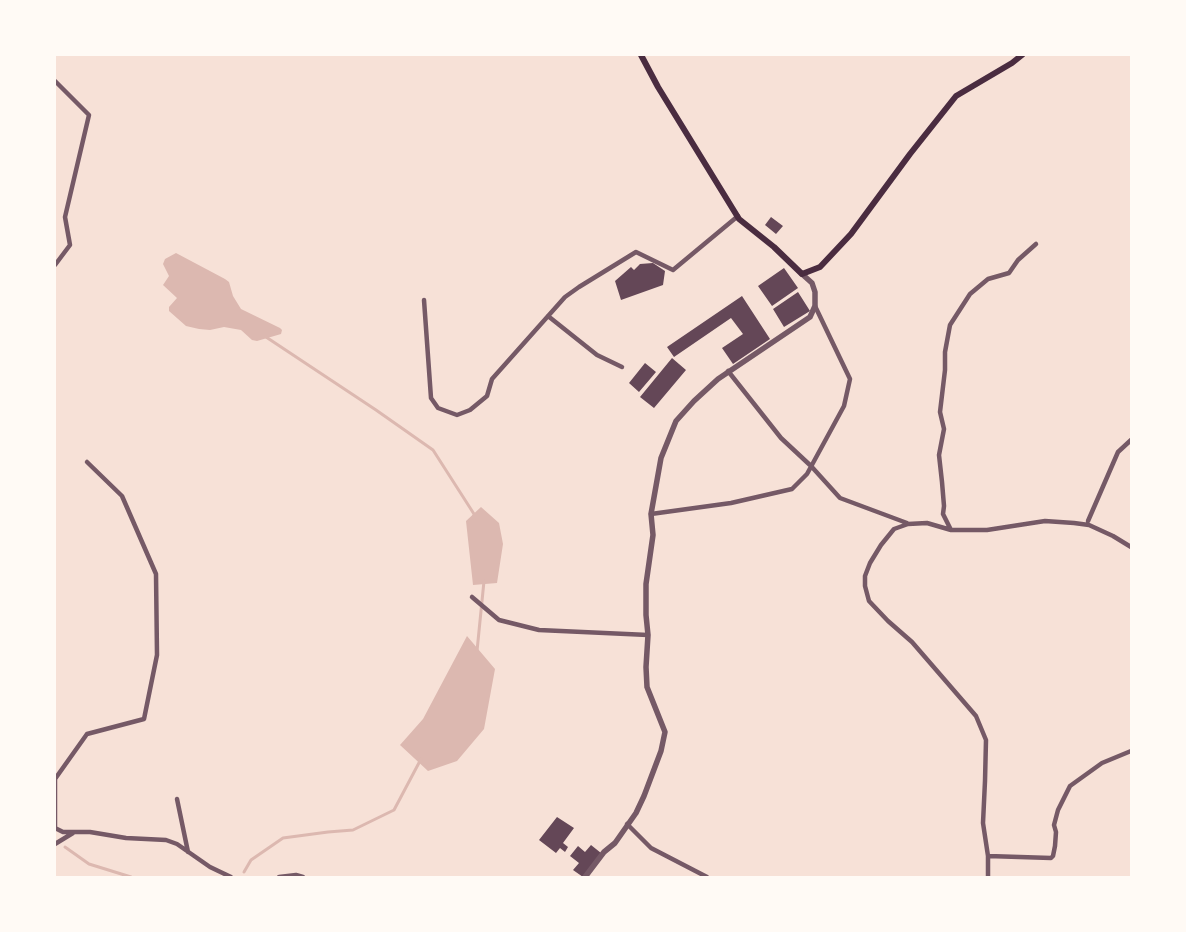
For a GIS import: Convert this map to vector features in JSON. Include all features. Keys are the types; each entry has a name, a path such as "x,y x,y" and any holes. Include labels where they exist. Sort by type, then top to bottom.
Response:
{"main road":[{"path":"641,55 658,87 738,216 802,274 820,267 851,234 956,96 1017,57"}],"street":[{"path":"55,81 89,115 65,217 70,245 55,265"},
{"path":"424,300 431,398 438,408 457,415 470,410 487,396 492,379 565,297 579,287 636,252 673,270 738,216"},
{"path":"951,530 943,514 942,482 938,455 944,429 940,412 945,352 950,325 970,294 988,279 1009,273 1018,260 1036,244"},
{"path":"585,877 604,852 615,843 636,813 661,752 665,732 647,687 647,570 653,535 651,514 661,458 676,421 694,400 728,372 810,317 815,306 815,292 812,283 802,274"},
{"path":"651,514 731,503 792,489 807,474 844,406 850,379 815,306"},
{"path":"548,316 598,355 622,367"},
{"path":"728,372 781,438 811,466 840,498 908,524"},
{"path":"1088,521 1118,452 1131,440"},
{"path":"87,462 122,496 156,574 157,655 144,719 87,734 56,779 55,828 63,832 90,832 108,836 166,840 177,844 210,867 231,877"},
{"path":"988,877 988,856 983,823 986,740 976,716 912,642 888,622 869,601 865,586 870,563 894,529 908,524 927,523 951,530 987,530 1045,522 1074,523 1089,525 1131,547"},
{"path":"472,596 500,620 539,630 648,636"},
{"path":"988,856 1051,858 1055,846 1056,832 1054,825 1058,810 1070,786 1102,763 1131,751"},
{"path":"176,799 188,852"},
{"path":"627,824 651,848 707,877"},
{"path":"55,844 74,832"},
{"path":"279,877 296,875 303,877"}],"shaded area":[{"path":"176,253 229,282 233,296 241,309 280,328 282,330 281,334 257,341 252,340 241,330 224,327 210,330 186,326 169,311 169,307 177,298 163,285 169,276 163,264 165,259"},
{"path":"481,507 499,523 503,544 497,583 473,585 466,521"},
{"path":"467,636 495,669 484,729 457,761 428,771 400,745 423,719"}],"building":[{"path":"771,217 783,226 776,234 765,225"},
{"path":"653,263 665,271 663,285 621,300 615,281 631,267 634,270 640,264"},
{"path":"784,268 798,288 772,306 758,286"},
{"path":"798,292 810,311 784,327 773,309"},
{"path":"742,296 770,339 733,364 722,348 743,334 731,318 674,357 667,347"},
{"path":"672,358 686,370 654,408 640,397"},
{"path":"645,363 656,372 639,392 629,383"},
{"path":"557,817 574,828 563,843 568,847 565,852 560,848 556,853 539,840"},
{"path":"591,845 601,853 583,877 573,870 579,863 570,856 578,846 585,852"}],"waterway":[{"path":"266,337 433,450 474,514 474,518"},
{"path":"477,651 484,581"},
{"path":"244,872 251,860 283,838 353,830 394,810 421,759"},
{"path":"65,847 89,864 131,877"}]}
